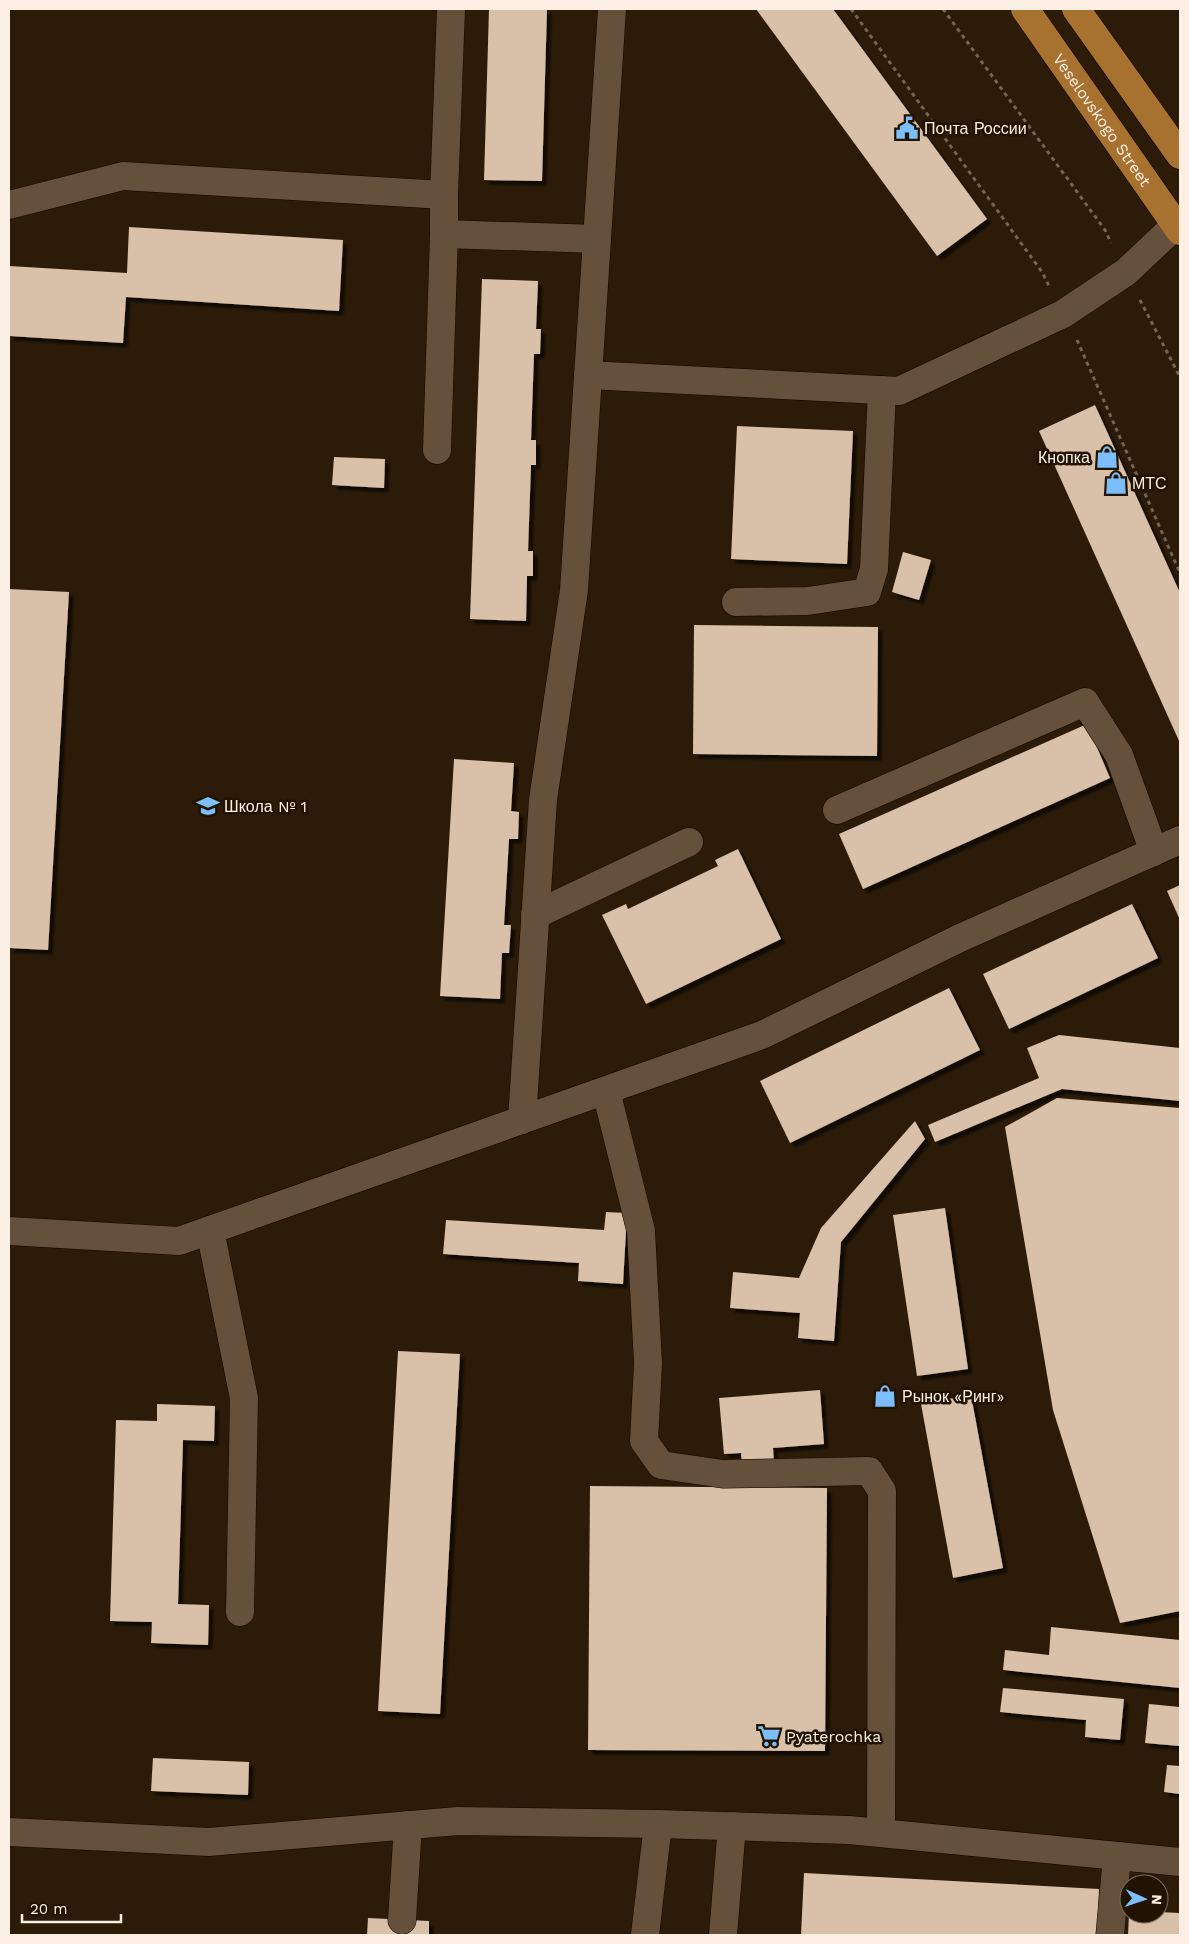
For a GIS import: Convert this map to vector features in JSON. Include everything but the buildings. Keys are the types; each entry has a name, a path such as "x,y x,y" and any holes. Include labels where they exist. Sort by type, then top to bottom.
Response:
{"main road":[{"name":"Veselovskogo Street","path":"1025,9 1179,225"},
{"path":"1076,9 1180,155"}],"street":[{"path":"437,450 444,195 452,9"},
{"path":"522,1120 543,800 574,590 612,9"},
{"path":"9,205 123,176 444,195"},
{"path":"588,374 899,391 1063,314 1126,272 1179,225"},
{"path":"444,234 597,239"},
{"path":"736,602 808,601 867,592 874,569 882,390"},
{"path":"836,810 1085,702 1119,756 1154,852"},
{"path":"9,1231 179,1241 762,1035 960,938 1180,840"},
{"path":"535,915 689,842"},
{"path":"606,1090 641,1231 648,1363 644,1441 661,1465 723,1474 869,1471 882,1492 881,1833"},
{"path":"210,1230 244,1398 240,1612"},
{"path":"9,1832 208,1842 458,1821 658,1824 881,1833 1180,1862"},
{"path":"645,1935 658,1824"},
{"path":"402,1920 408,1825"},
{"path":"723,1935 732,1826"},
{"path":"1110,1935 1117,1856"}],"path":[{"path":"851,9 1042,272 1082,350 1180,573"},
{"path":"943,9 1105,230 1180,377"}],"place":[{"name":"Почта России","path":"907,128"},
{"name":"Кнопка","path":"1107,457"},
{"name":"МТС","path":"1116,483"},
{"name":"Школа № 1","path":"208,806"},
{"name":"Рынок «Ринг»","path":"885,1396"},
{"name":"Pyaterochka","path":"769,1736"}]}
